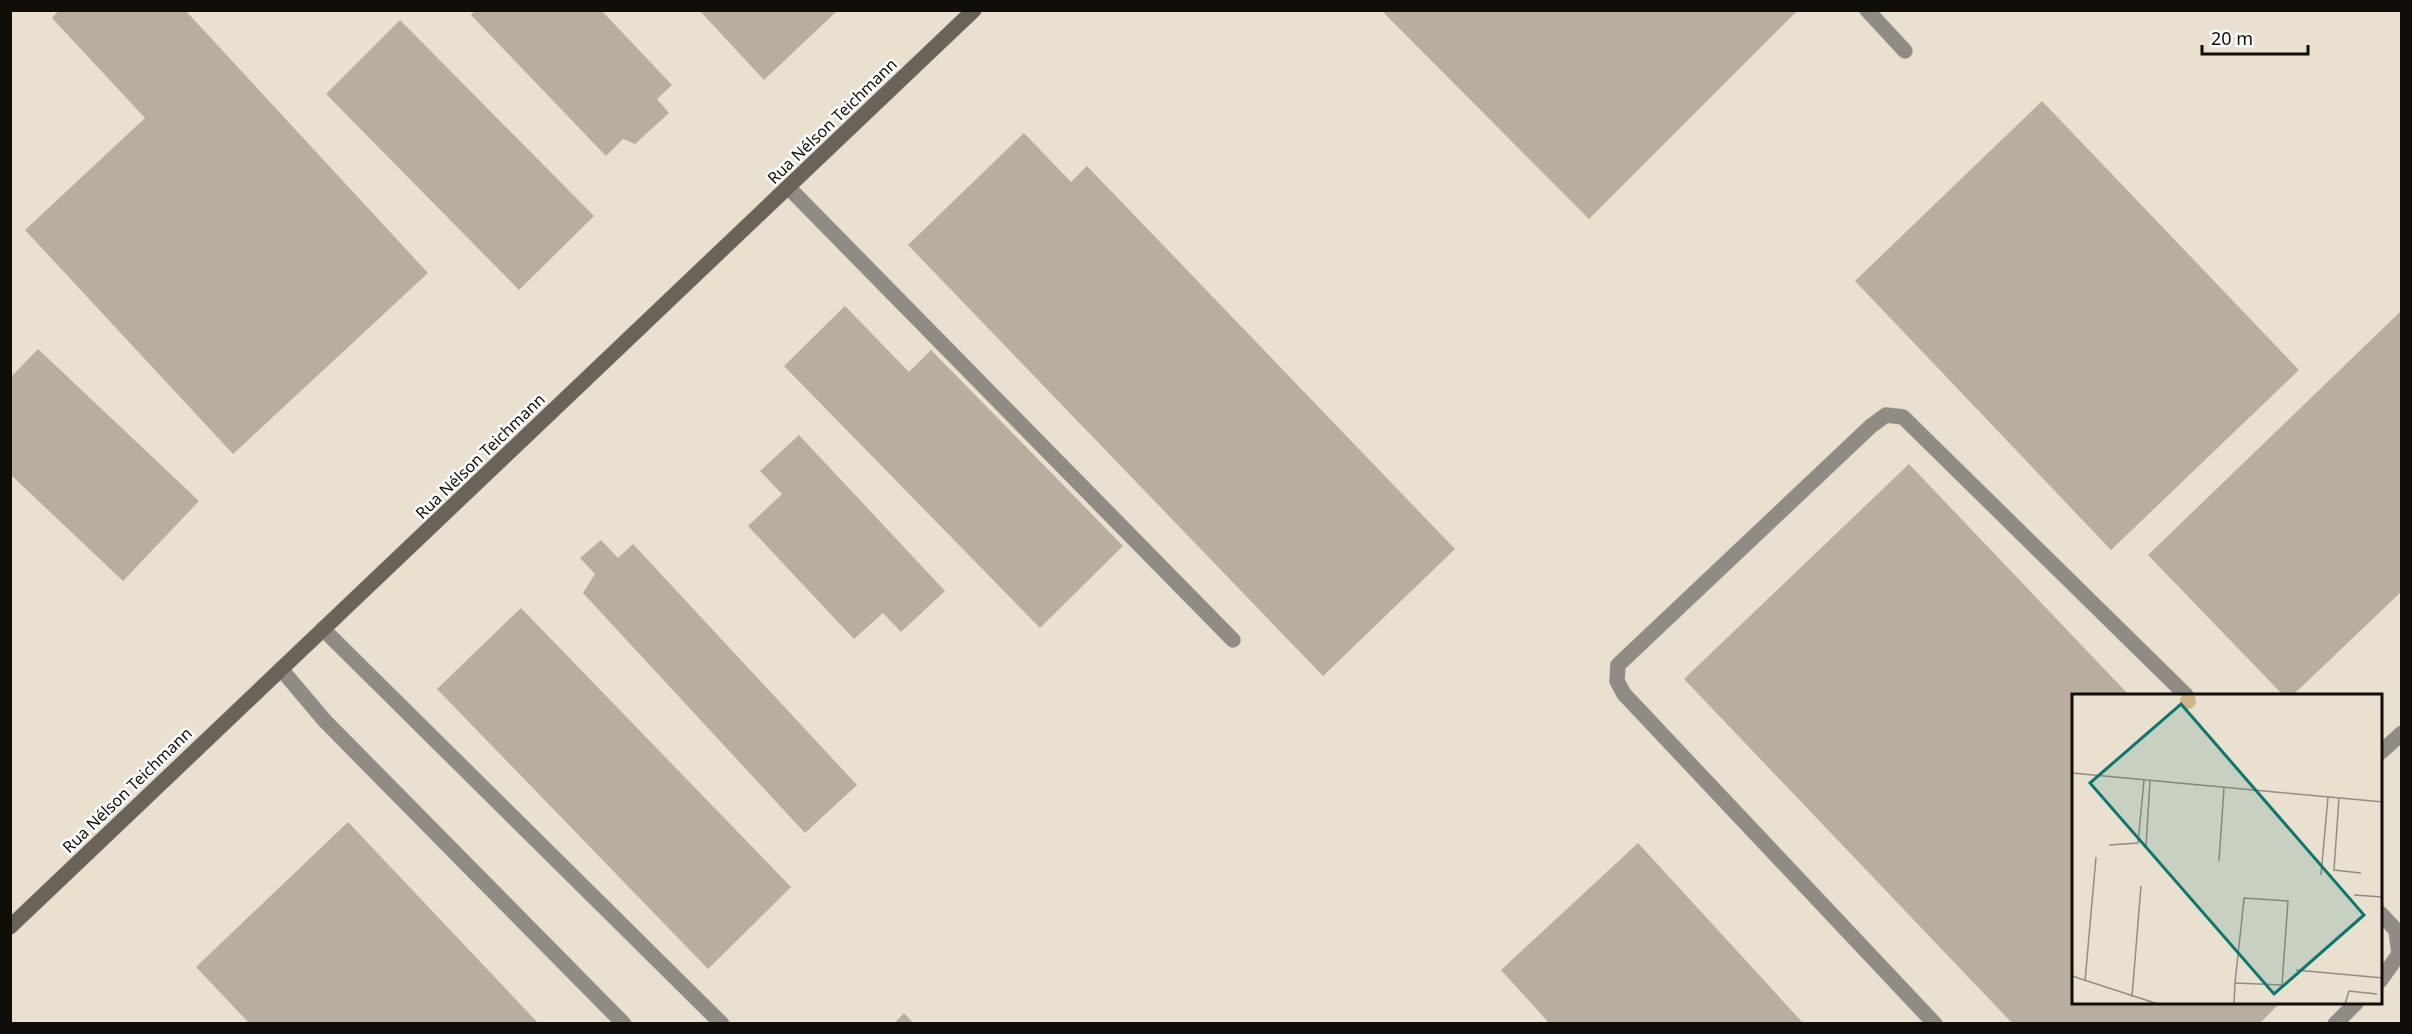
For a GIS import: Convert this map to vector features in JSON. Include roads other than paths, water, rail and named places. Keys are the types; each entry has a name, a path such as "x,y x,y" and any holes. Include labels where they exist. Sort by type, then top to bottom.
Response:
{"main road":[{"name":"Rua Nélson Teichmann","path":"10,927 974,10"}],"lane":[{"path":"1867,10 1905,51"},
{"path":"788,188 1233,640"},
{"path":"1935,1023 1624,694 1617,681 1618,665 1862,434 1886,415 1903,417 2185,694"},
{"path":"323,629 722,1023"},
{"path":"281,669 325,721 624,1023"},
{"path":"2382,751 2402,732"},
{"path":"2382,915 2396,930 2399,954 2382,978"},
{"path":"2335,1023 2355,1004"}]}
